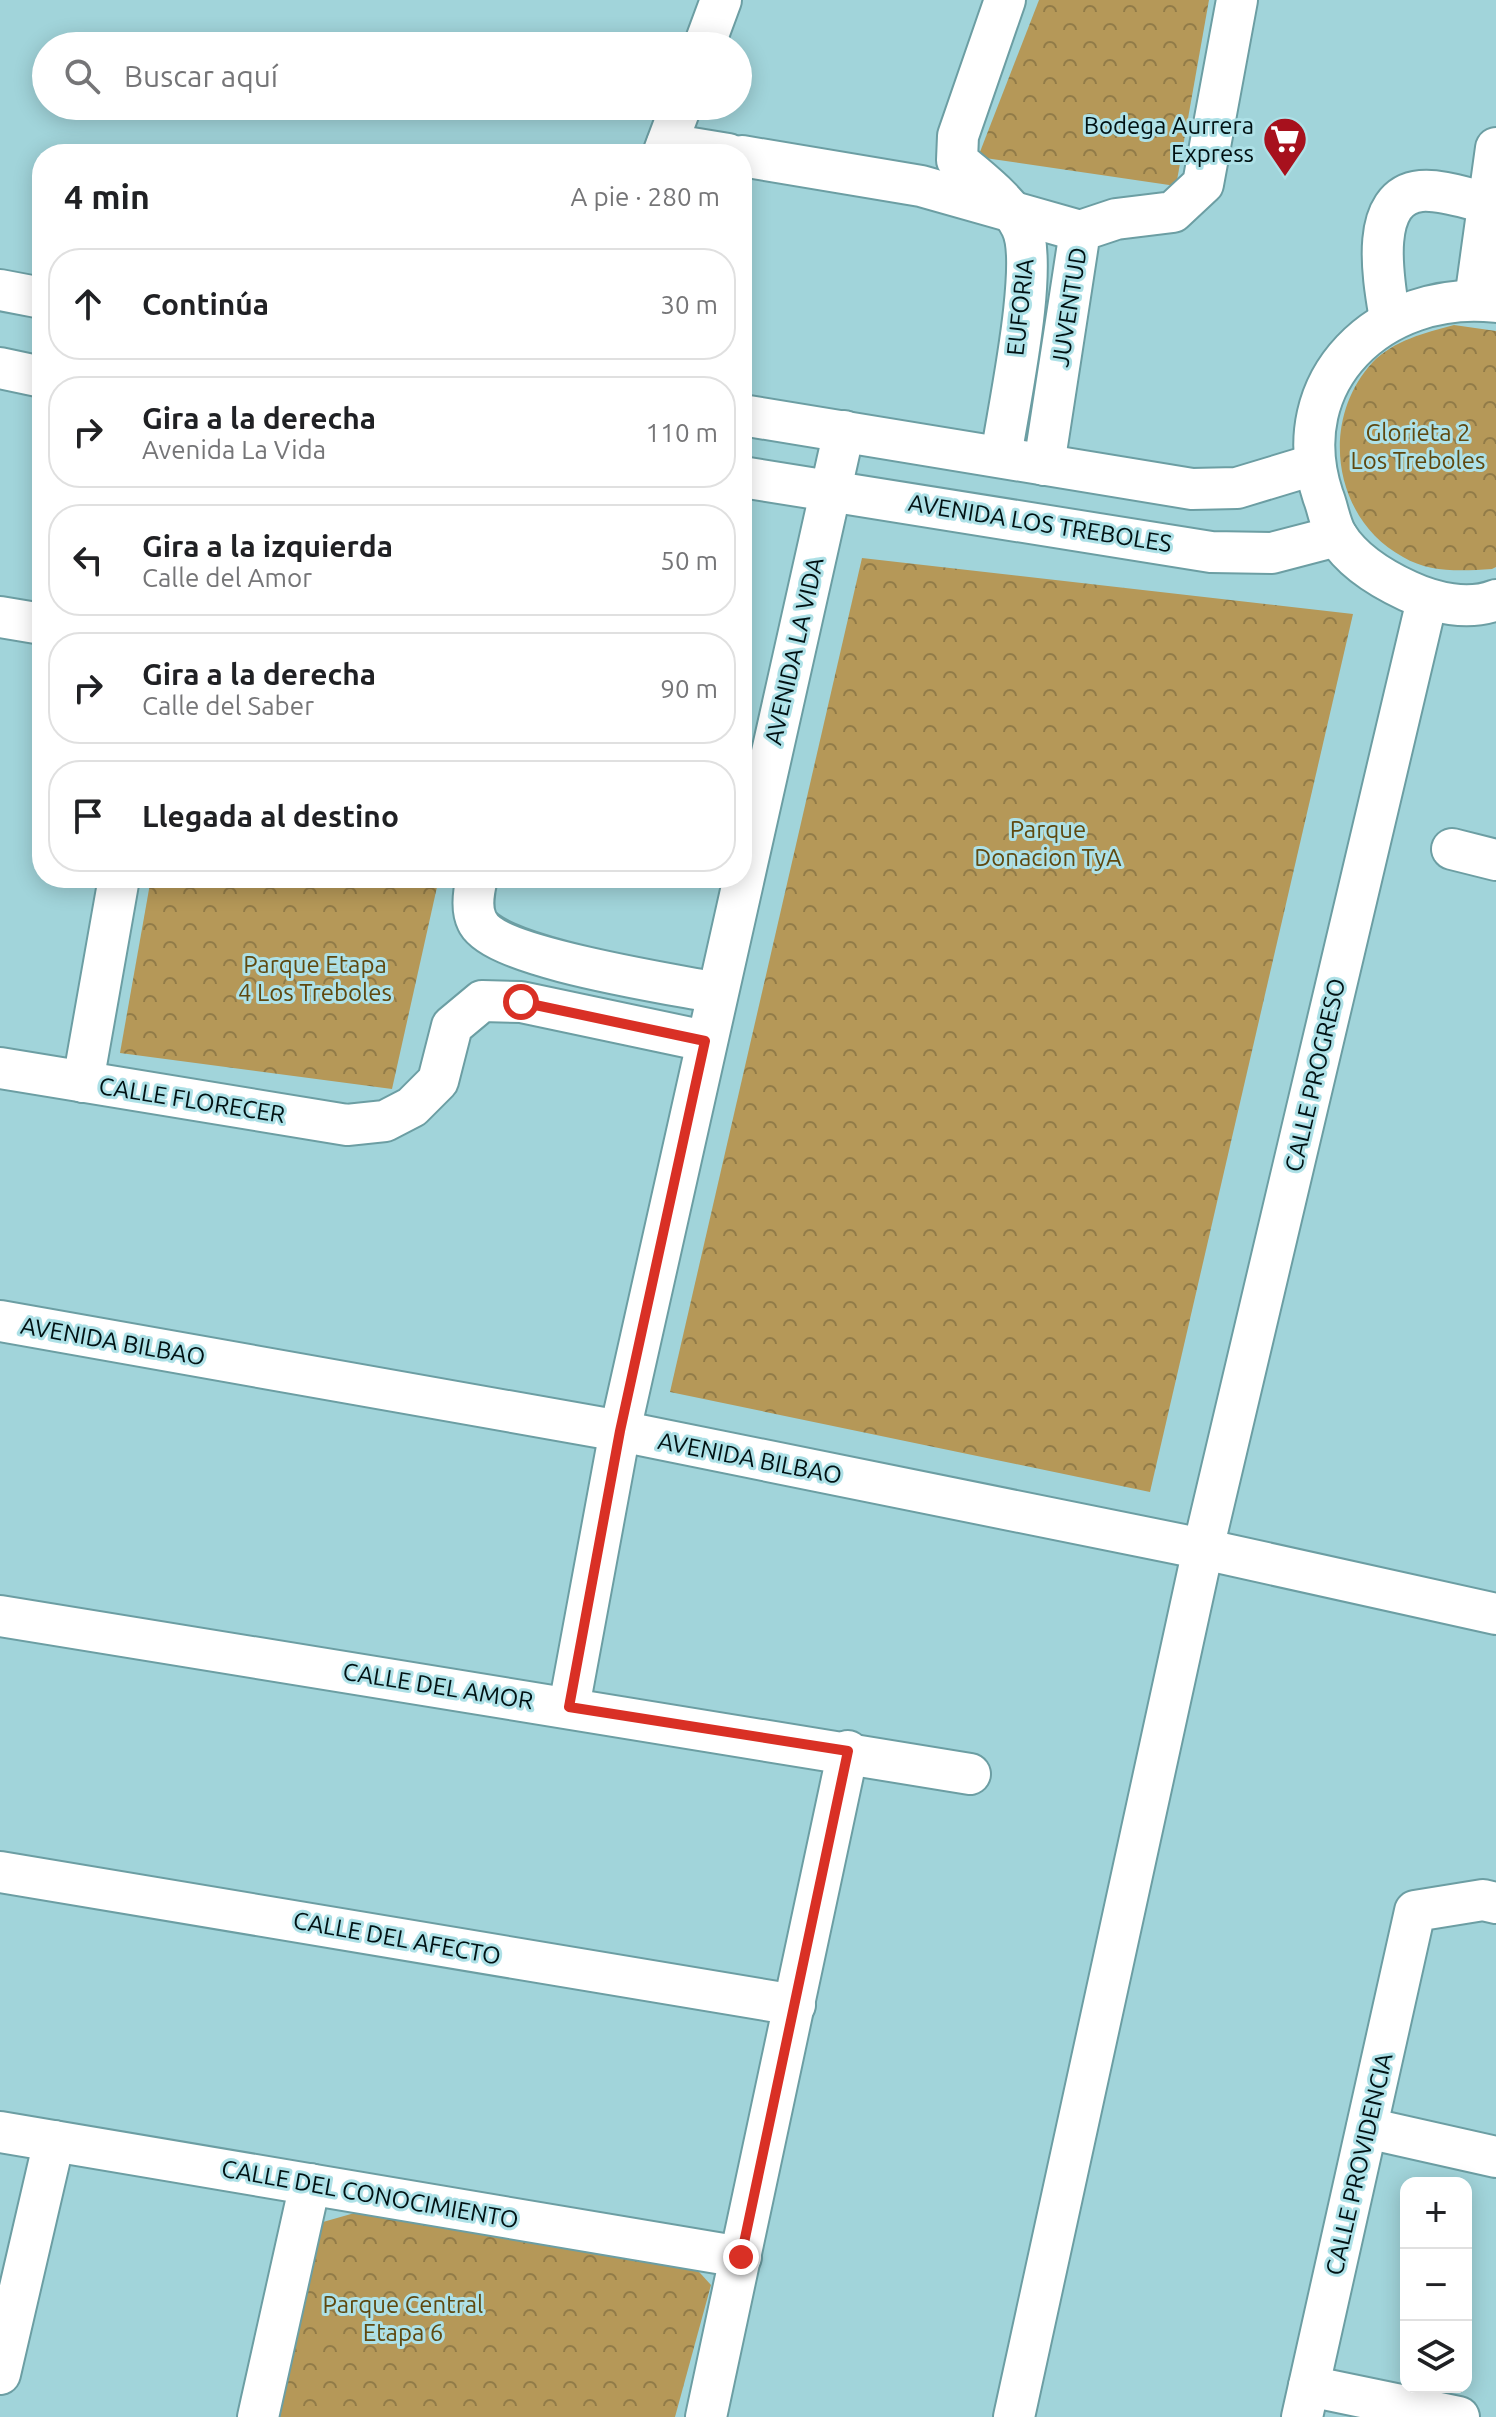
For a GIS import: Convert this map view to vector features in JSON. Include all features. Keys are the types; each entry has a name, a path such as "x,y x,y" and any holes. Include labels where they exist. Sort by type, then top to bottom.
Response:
{"street":[{"path":"709,32 721,0"},
{"name":"EUFORIA","path":"1001,457 1029,266 1023,229 1014,213 957,160 958,136 1005,0"},
{"name":"JUVENTUD","path":"1044,465 1080,231 1116,219 1173,212 1203,184 1237,0"},
{"path":"667,144 676,120"},
{"path":"1493,603 1457,605 1427,600 1376,576 1337,536 1313,465 1315,421 1330,380 1356,345 1390,319 1431,303 1485,301 1488,203 1496,148"},
{"path":"752,158 921,186 1080,231"},
{"path":"1390,319 1380,265 1390,209 1399,198 1422,191 1488,203"},
{"path":"0,290 32,296"},
{"path":"0,368 32,375"},
{"path":"752,417 1192,489 1237,488 1313,465"},
{"name":"AVENIDA LA VIDA","path":"752,838 844,431"},
{"name":"AVENIDA LOS TREBOLES","path":"752,478 1211,552 1272,553 1337,536"},
{"name":"CALLE PROGRESO","path":"1014,2417 1203,1549 1427,600"},
{"path":"0,617 32,622"},
{"path":"1452,849 1496,860"},
{"path":"83,1082 117,888"},
{"path":"475,888 477,921 495,941 534,955 717,993"},
{"name":"AVENIDA LA VIDA","path":"569,1707 620,1431 741,888"},
{"name":"CALLE FLORECER","path":"0,1068 347,1125 385,1121 412,1107 438,1081 452,1026 482,1001 521,1002 705,1041"},
{"name":"AVENIDA BILBAO","path":"0,1321 620,1431 1203,1549 1496,1614"},
{"name":"CALLE DEL AMOR","path":"0,1616 848,1751 970,1774"},
{"path":"706,2417 848,1751"},
{"name":"CALLE DEL AFECTO","path":"0,1872 795,2005"},
{"name":"CALLE PROVIDENCIA","path":"1306,2401 1415,1911 1483,1900 1496,1903"},
{"path":"1367,2128 1496,2157"},
{"name":"CALLE DEL CONOCIMIENTO","path":"0,2132 741,2257"},
{"path":"0,2374 54,2141"},
{"path":"258,2417 310,2184"},
{"path":"1306,2401 1459,2417"}],"green space":[{"path":"1039,0 1209,0 1176,186 978,157"},
{"name":"Glorieta 2 Los Treboles","path":"1454,325 1496,331 1496,567 1492,569 1435,568 1403,557 1379,540 1361,519 1348,494 1341,468 1340,440 1345,412 1355,386 1372,363 1400,343"},
{"name":"Parque Donacion TyA","path":"862,558 1353,614 1150,1492 670,1392"},
{"name":"Parque Etapa 4 Los Treboles","path":"149,888 437,888 392,1089 120,1053"},
{"name":"Parque Central Etapa 6","path":"358,2212 690,2262 711,2285 675,2417 278,2417 308,2265 323,2222"}],"place":[{"name":"Bodega Aurrera Express","path":"1285,178"}],"route":[{"path":"521,1002 705,1041 620,1431 569,1707 848,1751 741,2257"}]}
